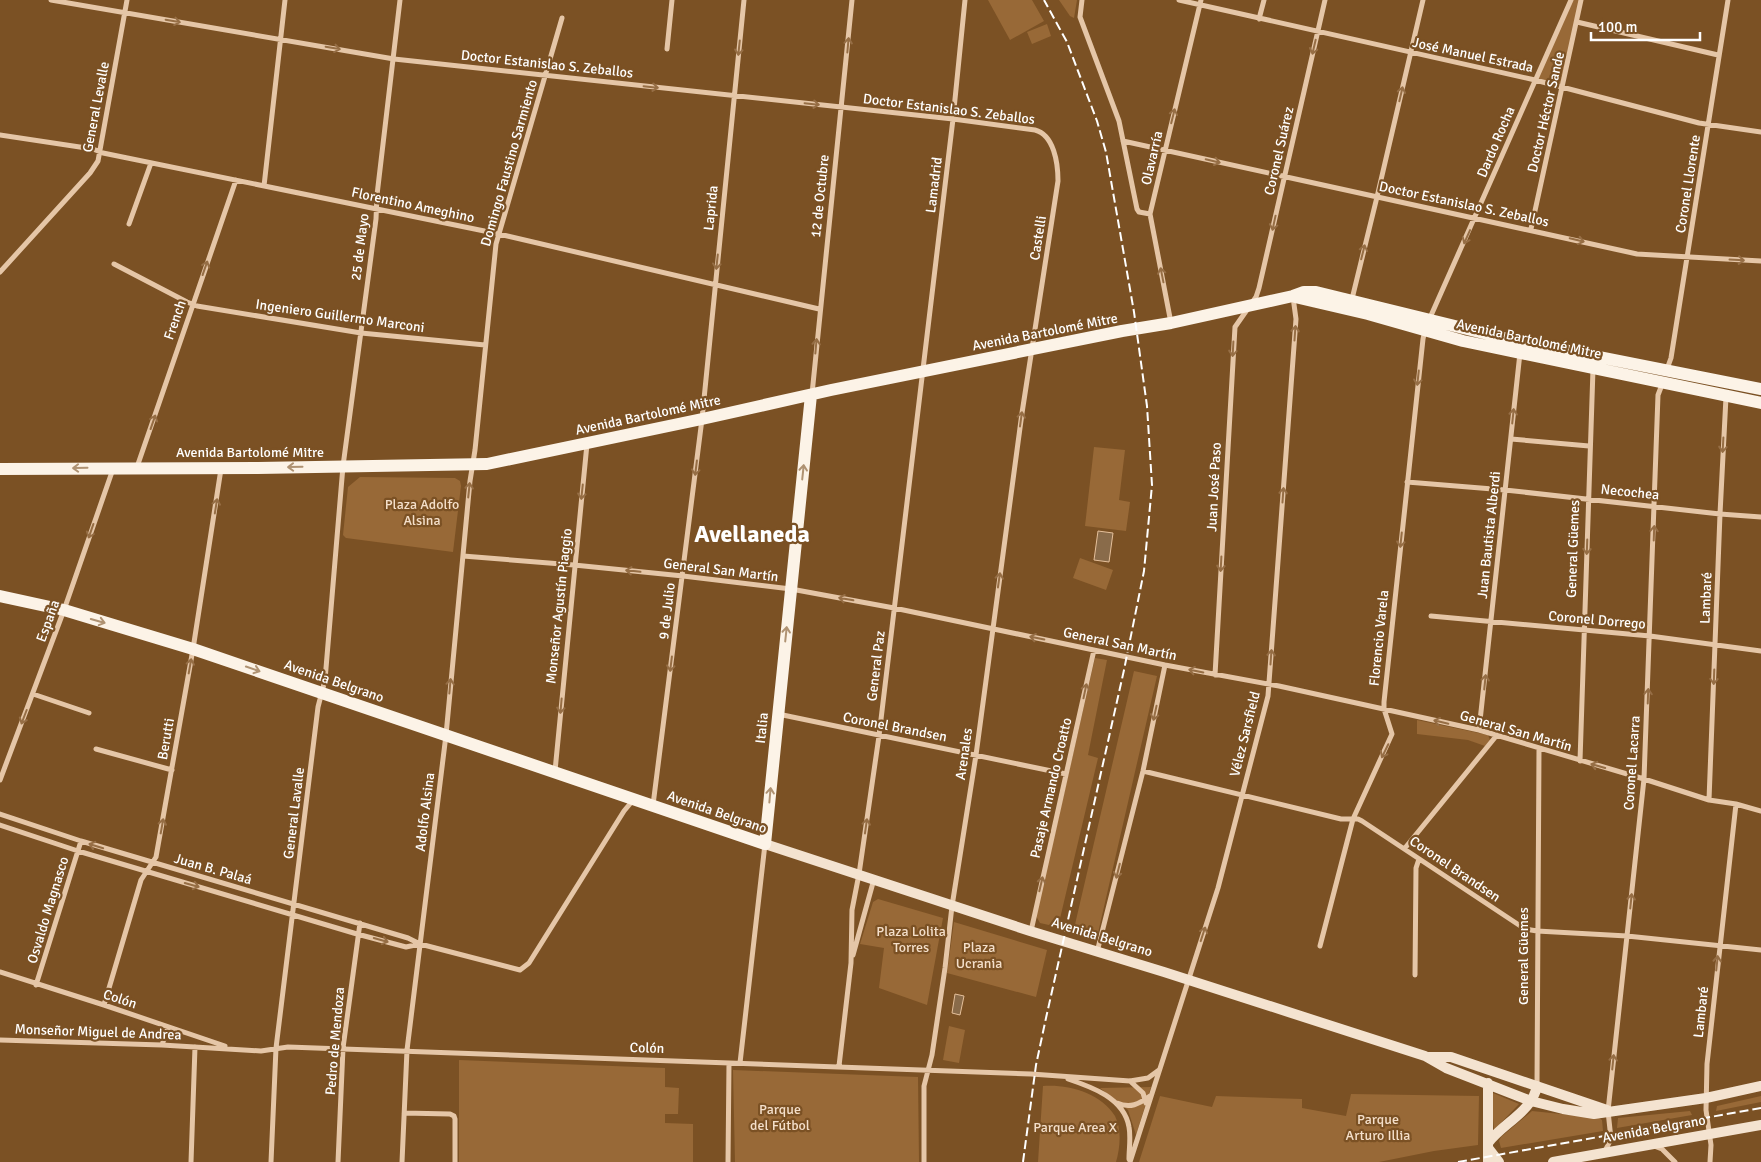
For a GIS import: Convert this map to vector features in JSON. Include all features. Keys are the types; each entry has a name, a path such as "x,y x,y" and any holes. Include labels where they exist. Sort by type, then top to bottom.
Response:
{"main road":[{"name":"Avenida Bartolomé Mitre","path":"0,470 487,464 922,372 1122,331 1171,323 1304,292 1316,292 1352,300 1464,341 1520,347 1664,377 1726,396 1761,403"},
{"name":"Avenida Bartolomé Mitre","path":"1293,296 1427,326"},
{"name":"Avenida Bartolomé Mitre","path":"1520,347 1593,368 1761,389"},
{"name":"Italia","path":"765,844 790,589 812,395"},
{"name":"Avenida Belgrano","path":"0,596 64,610 193,649 952,906 1425,1056 1446,1068 1531,1101 1563,1110 1594,1114 1706,1098 1761,1086"},
{"name":"Avenida Belgrano","path":"1425,1056 1450,1057 1608,1111"},
{"path":"1488,1083 1488,1162"},
{"name":"General Güemes","path":"1488,1145 1496,1133 1531,1101 1536,1086"},
{"name":"Avenida Belgrano","path":"1553,1162 1761,1125"},
{"path":"1488,1145 1495,1159 1499,1162"}],"street":[{"name":"Doctor Estanislao S. Zeballos","path":"51,0 394,59 953,119 1042,132"},
{"name":"General Levalle","path":"0,272 90,173 98,161 127,0"},
{"path":"264,186 285,0"},
{"name":"25 de Mayo","path":"343,466 376,219 377,195 400,0"},
{"path":"667,49 672,0"},
{"name":"Laprida","path":"702,419 714,284 744,0"},
{"name":"12 de Octubre","path":"812,395 819,309 852,0"},
{"name":"Lamadrid","path":"922,372 953,119 964,0"},
{"path":"1082,0 1080,17 1114,104 1136,209 1139,212 1150,214"},
{"name":"José Manuel Estrada","path":"1179,0 1200,2 1317,32 1535,80 1708,124 1761,132"},
{"path":"1260,18 1264,0"},
{"name":"Coronel Suárez","path":"1250,305 1260,288 1325,0"},
{"path":"1352,300 1423,0"},
{"name":"Dardo Rocha","path":"1427,326 1571,0"},
{"name":"Doctor Héctor Sande","path":"1531,229 1581,0"},
{"name":"Coronel Llorente","path":"1664,377 1670,358 1688,257 1728,0"},
{"name":"Olavarría","path":"1171,323 1150,214 1200,2"},
{"name":"Domingo Faustino Sarmiento","path":"472,465 499,234 562,18"},
{"path":"1577,22 1718,56"},
{"name":"Castelli","path":"1032,350 1058,181 1056,160 1046,136 1042,132"},
{"name":"Florentino Ameghino","path":"0,135 93,149 151,163 499,234 819,309"},
{"name":"Doctor Estanislao S. Zeballos","path":"1123,141 1475,219 1531,229 1637,254 1761,262"},
{"path":"129,224 151,163"},
{"name":"French","path":"137,468 236,180"},
{"name":"Ingeniero Guillermo Marconi","path":"114,264 192,305 361,333 485,345"},
{"name":"Vélez Sarsfield","path":"1129,1162 1218,888 1268,696 1296,319 1293,296"},
{"name":"Juan José Paso","path":"1215,675 1234,332 1250,305"},
{"name":"Florencio Varela","path":"1320,946 1353,819 1391,738 1392,731 1384,709 1422,339 1427,326"},
{"name":"Juan Bautista Alberdi","path":"1479,730 1520,347"},
{"name":"Arenales","path":"924,1162 924,1086 945,968 952,906 976,755 1032,350"},
{"name":"General Güemes","path":"1580,760 1593,368"},
{"name":"General Paz","path":"839,1066 851,963 851,917 879,736 922,372"},
{"name":"Coronel Lacarra","path":"1603,1154 1611,1139 1608,1111 1644,779 1658,395 1664,377"},
{"name":"Lambaré","path":"1709,800 1726,396"},
{"name":"9 de Julio","path":"653,805 702,419"},
{"path":"1511,439 1589,446"},
{"name":"Monseñor Agustín Piaggio","path":"555,772 587,443"},
{"name":"Adolfo Alsina","path":"402,1162 408,1050 446,735 472,465"},
{"name":"General Lavalle","path":"271,1162 276,1048 318,707 325,680 343,466"},
{"name":"España","path":"0,780 64,610 113,468"},
{"name":"Berutti","path":"104,1005 141,880 156,857 193,649 222,468"},
{"name":"Necochea","path":"1407,482 1589,498 1720,514 1761,517"},
{"name":"General San Martín","path":"462,556 682,576 790,589 894,608 1165,666 1269,684 1479,730 1709,800 1736,804 1761,811"},
{"name":"Coronel Dorrego","path":"1431,616 1650,636 1761,651"},
{"name":"Pasaje Armando Croatto","path":"1030,931 1094,650"},
{"path":"1097,952 1143,772 1165,666"},
{"path":"33,694 89,713"},
{"name":"Coronel Brandsen","path":"778,714 1066,774"},
{"path":"1405,848 1497,735"},
{"path":"96,749 172,770"},
{"name":"General Güemes","path":"1536,1086 1539,749"},
{"name":"Coronel Brandsen","path":"1143,772 1342,819 1362,821 1523,928 1537,931 1627,936 1761,950"},
{"name":"Juan B. Palaá","path":"0,814 153,863 360,923 408,938 420,944 520,970 529,963 624,811 634,799"},
{"name":"Lambaré","path":"1710,1162 1710,1134 1706,1098 1707,1064 1736,804"},
{"name":"Juan B. Palaá","path":"0,824 78,851 358,934 406,947 420,944"},
{"name":"Osvaldo Magnasco","path":"36,985 81,841"},
{"name":"Italia","path":"740,1063 765,844"},
{"path":"1415,975 1416,868 1419,859"},
{"name":"General Paz","path":"851,963 874,879"},
{"name":"Pedro de Mendoza","path":"338,1162 343,1048 360,923"},
{"name":"Colón","path":"0,972 233,1049"},
{"path":"162,1045 168,1027"},
{"name":"Monseñor Miguel de Andrea","path":"0,1040 195,1047"},
{"path":"191,1162 195,1047"},
{"name":"Colón","path":"195,1047 261,1051 288,1047 408,1050 839,1066 1130,1081 1148,1078 1159,1070"},
{"path":"728,1162 729,1063"},
{"name":"Colón","path":"1060,1076 1092,1088 1116,1102"},
{"path":"1130,1081 1139,1089 1145,1099 1147,1108"},
{"path":"1116,1102 1127,1106 1139,1103 1151,1095"},
{"path":"1116,1102 1129,1126 1129,1162"},
{"path":"404,1113 450,1114 454,1116 455,1162"},
{"path":"1651,1144 1662,1149 1675,1162"}],"green space":[{"path":"988,0 1032,0 1044,21 1010,40"},
{"path":"1059,0 1077,0 1074,18 1070,16"},
{"path":"1571,0 1581,0 1563,88 1535,80"},
{"path":"1047,24 1051,36 1032,44 1027,32"},
{"path":"1094,447 1125,450 1119,500 1130,502 1126,531 1085,526"},
{"name":"Plaza Adolfo Alsina","path":"360,477 455,478 460,481 453,552 346,538 343,535 348,487"},
{"path":"1080,558 1113,570 1106,590 1073,578"},
{"path":"1095,658 1107,660 1088,755 1098,758 1058,927 1040,923 1036,916"},
{"path":"1134,671 1157,676 1098,933 1094,938 1089,939 1073,933"},
{"path":"1417,720 1488,735 1490,740 1485,746 1468,740 1417,734"},
{"name":"Plaza Lolita Torres","path":"878,899 943,918 927,1005 879,988 884,948 860,944 873,902"},
{"name":"Plaza Ucrania","path":"954,922 1047,950 1036,997 947,973"},
{"path":"949,1026 965,1030 959,1063 943,1060"},
{"path":"459,1060 665,1068 665,1087 679,1088 678,1114 665,1114 665,1123 693,1124 693,1162 459,1162"},
{"name":"Parque del Fútbol","path":"733,1070 918,1077 919,1162 735,1162"},
{"name":"Parque Area X","path":"1043,1086 1063,1087 1083,1092 1093,1096 1109,1108 1117,1121 1119,1133 1116,1162 1038,1162"},
{"path":"1151,1087 1136,1135 1128,1110 1100,1088"},
{"path":"1493,1093 1519,1104 1494,1130 1491,1095"},
{"name":"Parque Arturo Illia","path":"1351,1094 1479,1096 1478,1145 1434,1151 1379,1162 1139,1162 1160,1096 1212,1107 1216,1096 1302,1099 1302,1108 1346,1116"},
{"path":"1761,1096 1761,1102 1716,1111 1717,1106"},
{"path":"1532,1111 1599,1118 1602,1120 1603,1131 1501,1148 1499,1141 1501,1137"},
{"path":"1690,1111 1692,1115 1617,1128 1618,1118"}],"shaded area":[{"path":"1098,531 1113,533 1109,562 1094,560"},
{"path":"955,994 964,996 960,1015 952,1013"}],"railway":[{"path":"1023,1162 1036,1065 1124,670 1144,571 1152,485 1147,406 1134,312 1106,152 1097,121 1067,42 1044,0"},
{"path":"1458,1162 1761,1108"}],"district":[{"name":"Avellaneda","path":"752,534"}]}
